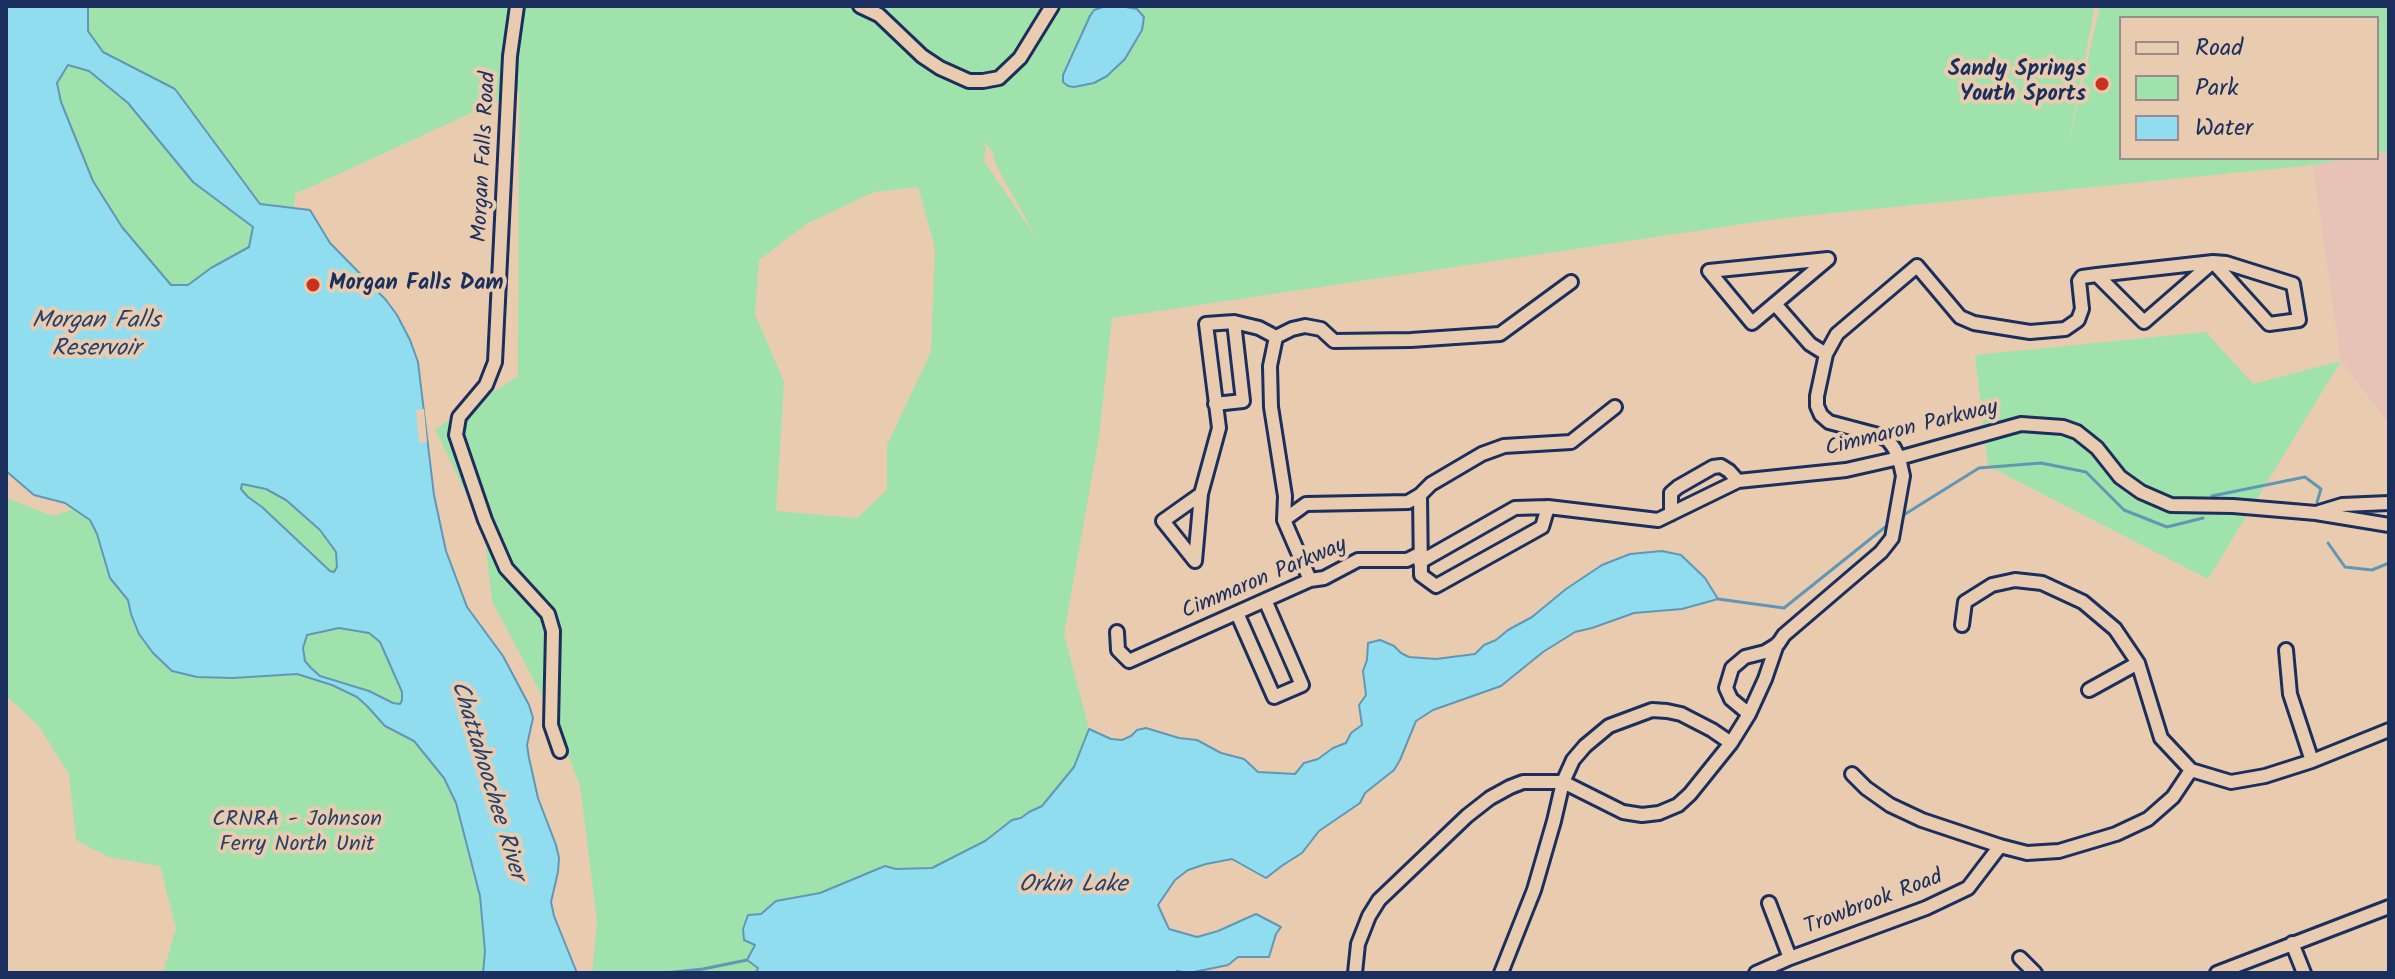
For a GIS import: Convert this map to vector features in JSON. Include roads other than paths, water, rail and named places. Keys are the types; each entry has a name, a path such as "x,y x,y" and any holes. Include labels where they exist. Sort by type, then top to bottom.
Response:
{"street":[{"name":"Morgan Falls Road","path":"517,6 510,56 495,362 486,385 459,417 456,435 485,520 506,568 548,614 553,631 551,725 560,751"},
{"path":"860,6 879,15 922,56 969,81 999,78 1011,68 1028,47 1052,6"},
{"path":"1828,259 1775,304 1752,323 1709,271 1828,259"},
{"path":"1355,973 1358,944 1379,900 1457,825 1490,798 1523,782 1563,782 1623,812 1642,815 1659,813 1678,805 1690,794 1731,743 1749,714 1784,635 1881,552 1892,538 1903,476 1899,458 1888,440 1829,422 1821,415 1817,396 1826,354 1837,334 1917,266 1960,317 1974,323 2030,332 2065,329 2078,320 2082,309 2079,281 2082,277 2213,262 2226,263 2293,284 2299,320 2269,324 2213,262"},
{"path":"2097,275 2144,322 2213,262"},
{"path":"1276,337 1305,326 1321,329 1334,341 1500,334 1571,282"},
{"path":"1775,304 1810,344 1826,354"},
{"path":"1201,494 1163,521 1195,561 1201,494 1219,428 1206,324 1234,322 1259,328 1276,337"},
{"path":"1215,404 1243,401 1234,322"},
{"path":"1276,337 1270,366 1271,407 1285,496 1284,520 1310,580"},
{"path":"1284,520 1306,504 1408,502 1431,484 1482,454 1504,446 1571,442 1615,407"},
{"name":"Cimmaron Parkway","path":"1117,632 1118,650 1129,661 1310,580 1324,578 1358,560 1420,558 1515,508 1548,507 1658,520 1738,481 1846,470 2021,424 2063,427 2077,432 2097,448 2120,477 2141,492 2171,505 2233,506 2316,513 2389,525"},
{"path":"1671,514 1671,493 1713,467 1721,466 1738,481"},
{"path":"1420,495 1421,575 1436,586 1542,527 1548,507"},
{"name":"Cimmaron Parkway","path":"2316,513 2342,505 2389,503"},
{"path":"1962,625 1965,602 1992,585 2015,580 2042,583 2083,602 2115,629 2138,663 2161,738 2191,770 2231,782 2265,776 2312,761 2389,730"},
{"path":"1237,613 1274,697 1302,685 1265,600"},
{"path":"1749,714 1731,699 1726,688 1728,677 1732,668 1745,657 1765,652 1778,644"},
{"path":"2286,650 2290,694 2312,761"},
{"path":"2089,690 2138,663"},
{"path":"1501,973 1534,890 1563,782 1573,760 1609,726 1652,710 1681,714 1731,743"},
{"path":"1852,774 1866,788 1922,820 2027,853 2059,851 2116,834 2148,819 2173,797 2191,770"},
{"name":"Trowbrook Road","path":"1756,973 1926,908 1968,888 2000,846"},
{"name":"Trowbrook Road","path":"1769,903 1790,958"},
{"path":"2217,973 2389,907"},
{"path":"2292,943 2304,973"},
{"path":"2020,958 2035,973"}],"water":[{"path":"6,6 88,6 88,31 103,52 175,89 260,204 310,210 330,243 386,300 410,340 418,362 434,495 446,551 467,607 503,656 533,718 527,745 529,758 538,798 559,858 551,902 577,973 483,973 485,951 480,896 456,803 444,778 414,741 385,726 357,697 297,674 233,678 197,677 172,671 139,634 128,600 110,578 90,520 65,503 34,495 6,471","holes":["68,65 89,71 128,103 193,182 253,227 249,247 188,285 171,285 122,227 93,181 61,102 57,83","242,484 266,489 286,500 320,530 336,552 337,567 334,572 241,489","339,628 369,633 380,642 402,692 400,704 320,676 305,661 303,648 307,635"]},
{"path":"1103,7 1137,9 1144,17 1142,30 1125,59 1107,76 1094,83 1068,86 1063,82 1063,75 1090,16 1094,10"},
{"name":"Orkin Lake","path":"1662,551 1681,555 1705,578 1718,599 1682,609 1634,613 1575,632 1543,652 1501,686 1433,710 1416,721 1394,770 1365,793 1360,803 1319,831 1302,853 1266,878 1232,859 1206,864 1188,870 1175,880 1158,905 1169,929 1197,937 1256,914 1281,927 1269,957 1238,957 1228,965 1189,973 756,973 758,968 747,960 755,945 744,940 743,929 748,915 761,914 776,901 820,893 885,866 896,869 932,868 985,841 1012,820 1042,806 1074,767 1089,729 1111,739 1122,740 1146,728 1197,740 1221,753 1244,759 1258,772 1295,774 1304,763 1318,759 1346,743 1351,733 1362,725 1359,705 1366,695 1363,671 1368,643 1380,640 1409,657 1436,659 1475,654 1484,645 1532,617 1602,565 1630,554"}],"waterway":[{"path":"1902,516 1979,468 2041,463 2086,472 2124,510 2167,527 2203,518"},
{"path":"2212,496 2305,477 2321,489 2317,502"},
{"path":"1718,599 1784,608 1889,524"},
{"path":"2328,543 2345,567 2372,570 2389,563"},
{"path":"665,973 747,960"}],"place":[{"name":"Sandy Springs Youth Sports","path":"2102,84"},
{"name":"Morgan Falls Dam","path":"313,285"}],"water label":[{"name":"Morgan Falls Reservoir","path":"96,337"},
{"name":"Chattahoochee River","path":"486,781"}],"park label":[{"name":"CRNRA - Johnson Ferry North Unit","path":"297,834"}]}
